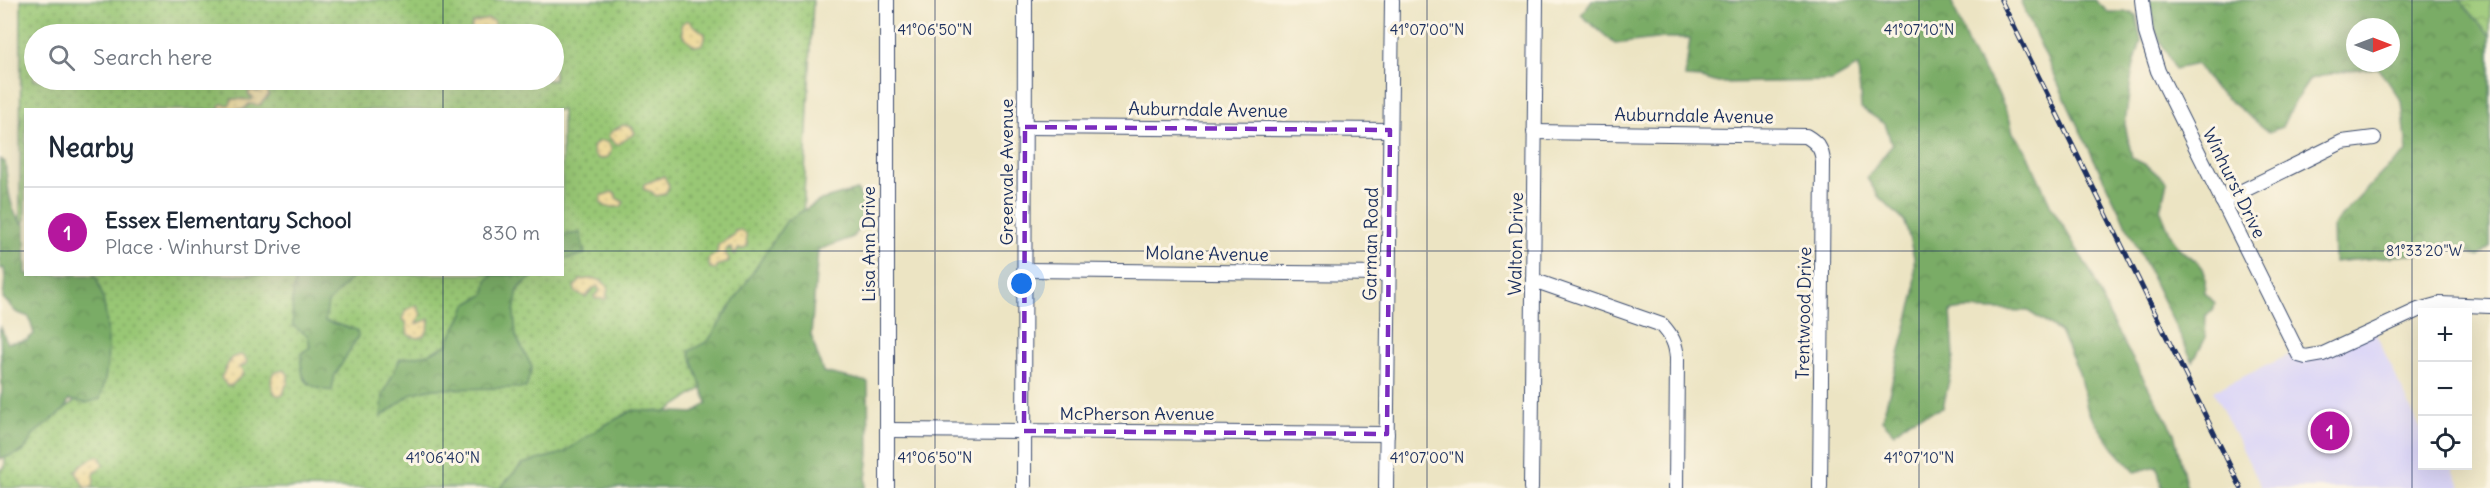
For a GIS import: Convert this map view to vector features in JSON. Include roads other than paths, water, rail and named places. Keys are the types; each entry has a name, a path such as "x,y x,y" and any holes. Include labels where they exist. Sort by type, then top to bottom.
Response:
{"street":[{"name":"Lisa Ann Drive","path":"887,488 888,0"},
{"name":"Greenvale Avenue","path":"1024,488 1025,0"},
{"name":"Garman Road","path":"1386,488 1392,0"},
{"name":"Walton Drive","path":"1531,488 1536,0"},
{"name":"Winhurst Drive","path":"2142,0 2146,33 2153,58 2299,355 2306,357 2323,354 2418,310 2440,304 2490,306"},
{"name":"Auburndale Avenue","path":"1025,127 1390,130"},
{"name":"Auburndale Avenue","path":"1534,132 1806,136 1816,141"},
{"path":"2222,201 2342,142 2374,138"},
{"name":"Trentwood Drive","path":"1816,141 1822,151 1823,162 1820,488"},
{"name":"Molane Avenue","path":"1025,270 1387,274"},
{"path":"1533,280 1662,325 1670,334 1676,344 1677,358 1676,488"},
{"name":"McPherson Avenue","path":"887,430 1387,434"}],"railway":[{"path":"2001,0 2241,488"}],"place":[{"name":"Essex Elementary School","path":"2330,431"}]}
